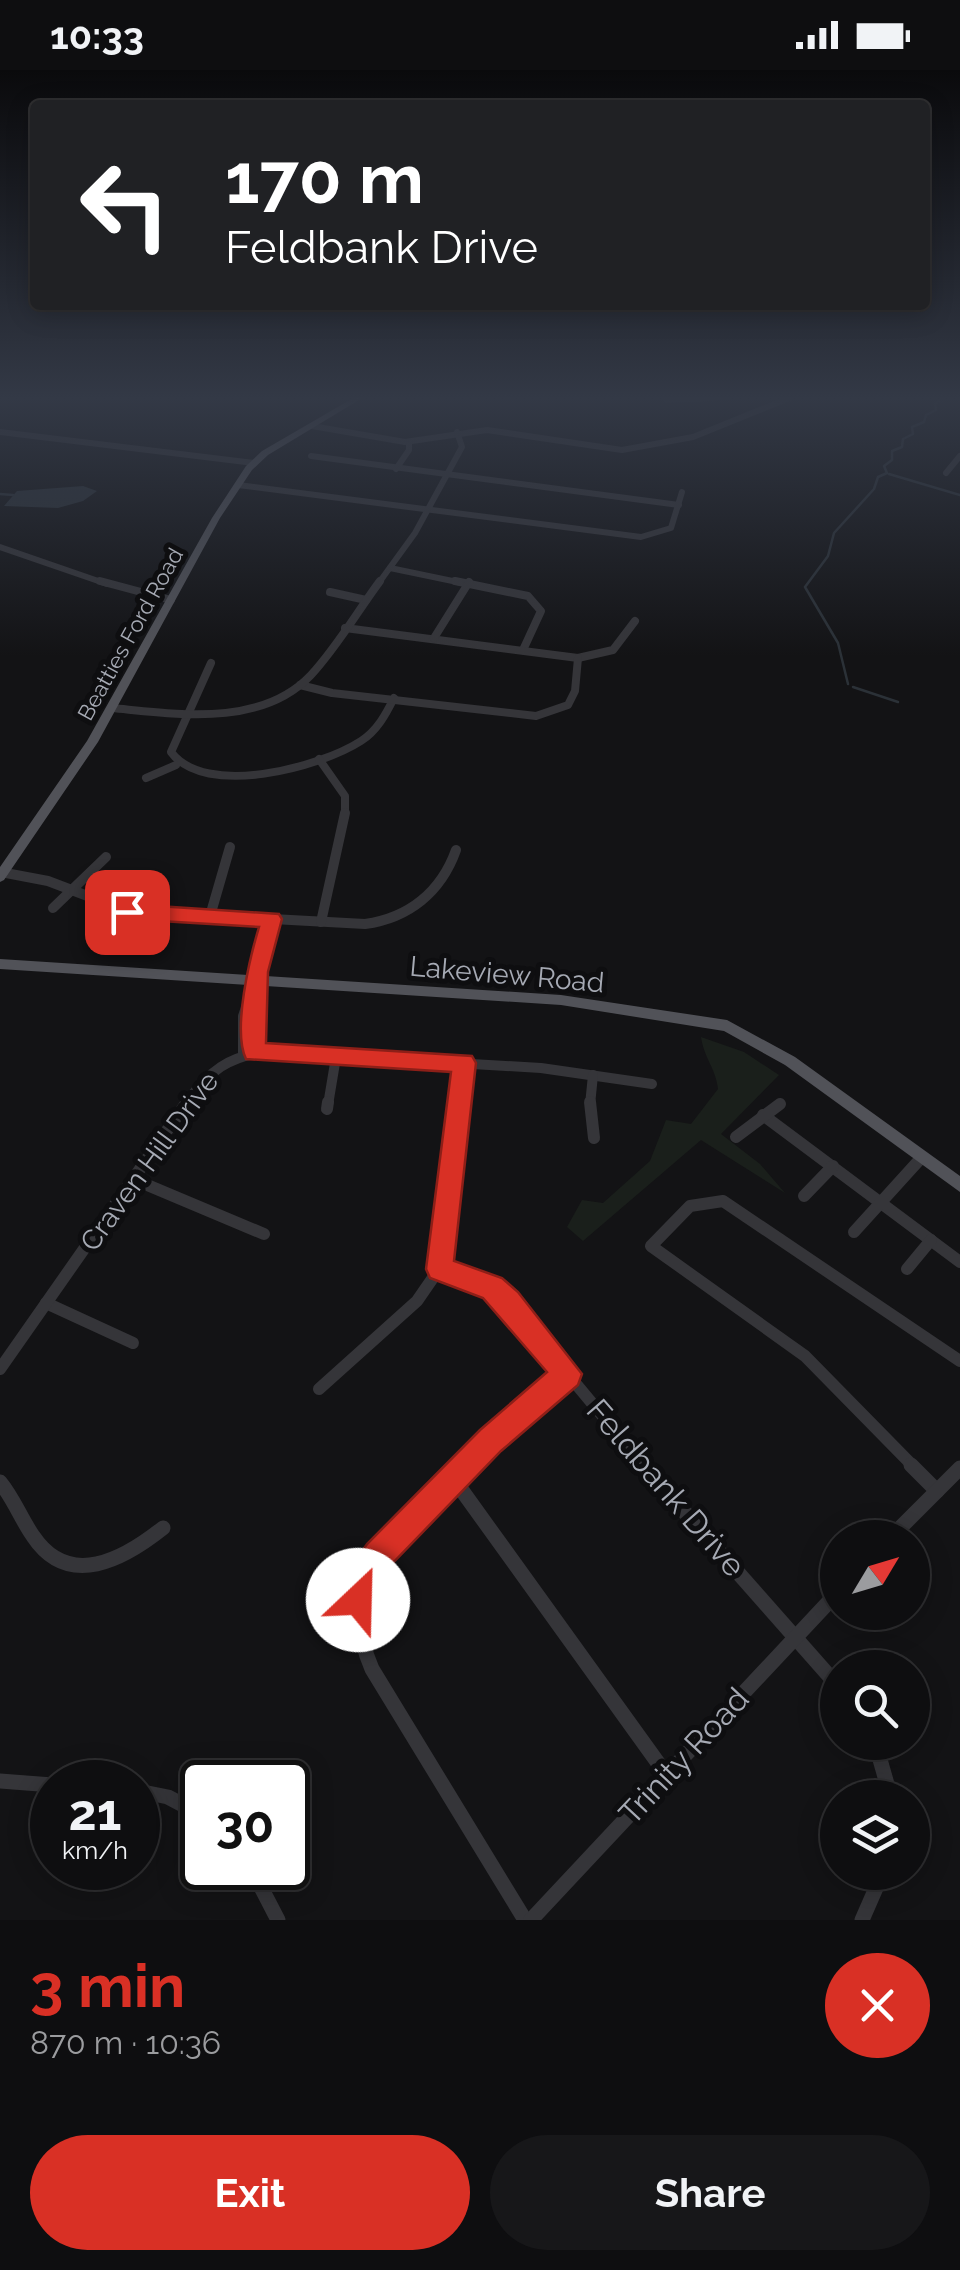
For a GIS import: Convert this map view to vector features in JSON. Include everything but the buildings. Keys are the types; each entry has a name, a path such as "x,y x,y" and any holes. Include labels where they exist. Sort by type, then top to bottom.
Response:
{"main road":[{"name":"Beatties Ford Road","path":"1,874 77,768 238,485"},
{"name":"Lakeview Road","path":"0,964 561,1000 727,1026 790,1061 960,1185"}],"street":[{"path":"112,708 220,714 256,708 300,685 390,568 441,483"},
{"path":"504,483 679,505"},
{"path":"238,485 641,537 672,528 682,492"},
{"path":"0,547 111,585 171,600"},
{"path":"390,568 517,592 537,603 540,619 523,650"},
{"path":"434,638 469,582"},
{"path":"330,592 366,600"},
{"path":"345,628 578,658 613,650 635,620"},
{"path":"300,685 332,693 526,716 551,714 575,697 578,658"},
{"path":"211,662 170,752 176,765 195,774 272,772 319,760 362,741 375,730 394,698"},
{"path":"319,760 345,796 346,810 320,922"},
{"path":"146,778 176,765"},
{"path":"210,916 230,847"},
{"path":"1,874 42,879 127,912 365,924 400,918 418,906 448,868 456,850"},
{"path":"52,908 106,856"},
{"path":"272,919 256,980 258,997 249,1052 464,1063 652,1084"},
{"name":"Craven Hill Drive","path":"0,1369 200,1082 217,1066 249,1052"},
{"path":"327,1109 336,1056"},
{"path":"319,1389 417,1300 440,1269 464,1063"},
{"path":"593,1075 590,1104 594,1138"},
{"path":"736,1137 780,1104"},
{"path":"763,1115 960,1262"},
{"path":"854,1232 922,1157"},
{"path":"804,1196 834,1166"},
{"path":"133,1179 264,1234"},
{"path":"937,1490 830,1377 651,1246 686,1206 706,1198 723,1201 960,1360"},
{"path":"907,1269 931,1240"},
{"name":"Feldbank Drive","path":"440,1269 492,1288 508,1302 689,1521 820,1665"},
{"path":"46,1304 133,1343"},
{"path":"528,1920 372,1669 358,1629 358,1600 372,1564 453,1478 568,1374"},
{"path":"908,1520 960,1468"},
{"path":"453,1478 666,1774"},
{"path":"0,1482 36,1541 66,1564 85,1567 113,1563 140,1548 163,1528"},
{"name":"Trinity Road","path":"528,1920 820,1611"},
{"path":"0,1781 30,1783"},
{"path":"262,1890 278,1920"},
{"path":"862,1920 875,1890"}],"shaded area":[{"path":"83,486 97,491 83,501 58,508 4,506 17,491"},
{"path":"701,1037 744,1052 779,1075 721,1134 760,1164 785,1193 701,1140 583,1241 567,1227 582,1200 603,1203 650,1161 666,1120 691,1124 718,1089"}],"waterway":[{"path":"848,684 838,643 805,587 828,556 834,533 876,483"},
{"path":"921,483 960,495"},
{"path":"0,494 13,495"},
{"path":"853,687 898,702"}],"route":[{"path":"127,912 272,919 257,972 258,997 252,1025 255,1052 464,1063 440,1269 492,1288 568,1374 514,1419 378,1555 367,1572 358,1600"}]}
